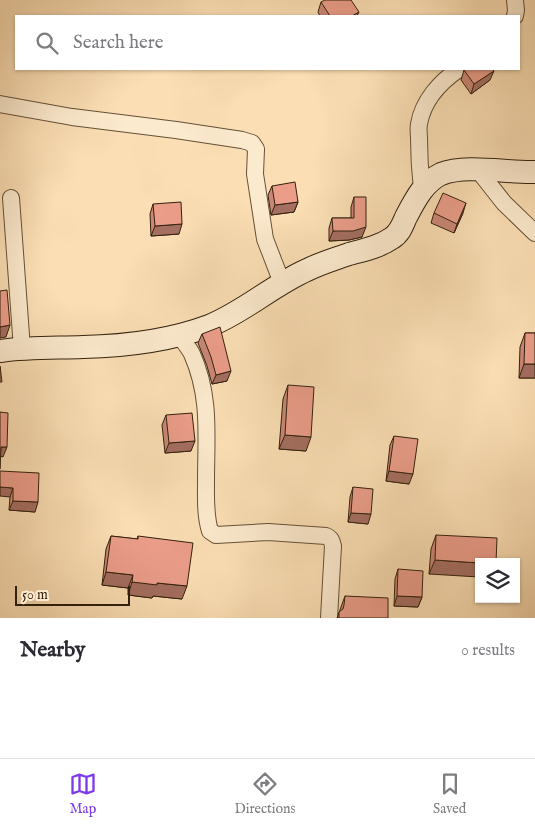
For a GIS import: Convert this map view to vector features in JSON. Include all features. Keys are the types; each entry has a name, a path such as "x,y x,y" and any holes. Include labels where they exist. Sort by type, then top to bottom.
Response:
{"street":[{"path":"515,0 515,15"},
{"path":"422,189 419,124 426,103 444,80 457,70"},
{"path":"0,104 72,117 176,130 252,143 256,152 255,174 265,240 282,283"},
{"path":"0,351 148,342 210,326 282,283 324,262 376,247 392,238 399,232 422,189 430,180 444,173 459,170 535,172"},
{"path":"478,170 504,203 535,233"},
{"path":"10,198 22,349"},
{"path":"179,335 192,354 205,398 207,431 206,504 210,531 216,534 268,532 326,536 329,538 333,546 329,618"}],"building":[{"path":"325,0 351,0 359,12 354,15 329,15 321,2"},
{"path":"464,70 494,71 474,84"},
{"path":"295,182 298,202 275,205 272,186"},
{"path":"443,193 466,203 457,224 434,213"},
{"path":"354,197 366,197 366,227 353,231 333,231 332,218 354,218"},
{"path":"181,202 182,224 155,226 153,204"},
{"path":"7,290 10,325 0,327 0,291"},
{"path":"220,327 231,371 216,375 202,334"},
{"path":"525,333 535,333 535,364 524,364"},
{"path":"0,366 2,382 0,382"},
{"path":"288,385 314,387 311,437 285,435"},
{"path":"0,412 8,413 7,447 1,447 0,469"},
{"path":"192,413 195,441 169,443 166,415"},
{"path":"394,436 418,439 413,474 389,471"},
{"path":"0,471 39,473 38,502 13,501 13,488 0,487"},
{"path":"353,487 373,489 371,514 351,513"},
{"path":"436,535 497,538 496,558 475,558 475,563 435,560"},
{"path":"111,536 138,539 138,536 193,543 187,586 132,582 133,575 106,572"},
{"path":"398,569 423,571 422,597 397,596"},
{"path":"345,596 388,598 388,618 339,618 339,612 343,609"}]}
